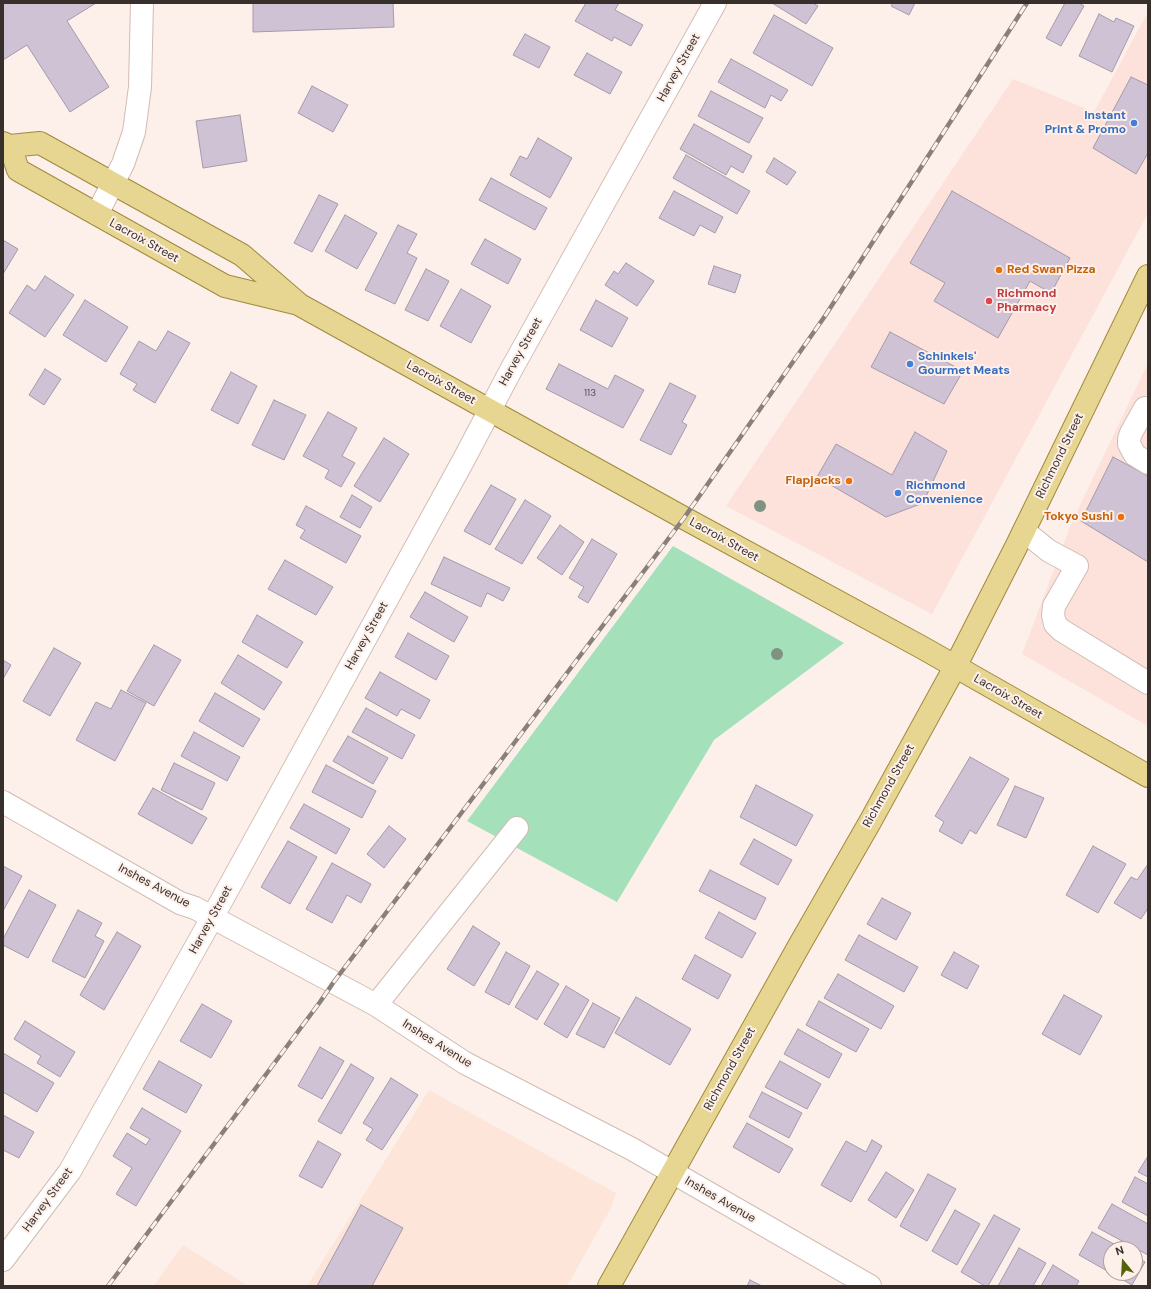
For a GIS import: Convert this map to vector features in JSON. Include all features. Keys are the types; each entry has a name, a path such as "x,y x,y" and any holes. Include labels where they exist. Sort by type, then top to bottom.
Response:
{"main road":[{"name":"Lacroix Street","path":"300,305 225,286 18,170 6,145 40,142 242,255 300,305 955,667 1148,776"},
{"name":"Richmond Street","path":"609,1286 870,822 955,667 1024,531 1148,276"}],"street":[{"path":"97,214 114,184 123,164 134,132 140,87 142,3"},
{"name":"Harvey Street","path":"3,1260 70,1171 212,918 715,3"},
{"path":"1145,408 1128,439 1131,451 1148,463"},
{"path":"1024,531 1049,551 1077,566 1054,606 1053,615 1055,624 1061,630 1148,683"},
{"name":"Inshes Avenue","path":"3,802 180,903 195,908 376,1005 465,1063 632,1149 870,1286"},
{"path":"376,1005 517,828"}],"shaded area":[{"path":"1148,12 1148,213 932,614 726,506 1013,79 1094,112"},
{"path":"1148,363 1148,726 1022,654 1072,522"},
{"path":"429,1090 616,1193 611,1208 567,1286 307,1286"},
{"path":"183,1245 248,1286 154,1286"}],"green space":[{"path":"673,546 844,643 714,740 617,902 467,821"}],"building":[{"path":"3,3 96,3 67,21 109,87 70,112 27,45 3,60"},
{"path":"253,3 393,3 394,27 253,32"},
{"path":"586,3 619,3 615,10 643,25 631,46 614,37 612,41 575,21"},
{"path":"772,3 813,3 818,6 806,24"},
{"path":"893,3 915,3 909,15 891,6"},
{"path":"1065,3 1079,3 1084,6 1061,46 1046,38"},
{"path":"1099,14 1114,22 1116,18 1134,26 1112,72 1079,56"},
{"path":"774,15 833,48 812,86 753,53"},
{"path":"525,34 550,47 539,68 513,55"},
{"path":"587,53 622,72 610,94 574,75"},
{"path":"731,59 788,90 781,101 771,95 765,108 718,82"},
{"path":"1131,77 1148,85 1148,153 1136,174 1093,148"},
{"path":"312,86 348,105 333,132 298,113"},
{"path":"711,91 763,118 749,143 698,116"},
{"path":"240,115 247,161 203,168 196,121"},
{"path":"694,124 752,156 743,173 731,166 726,175 680,149"},
{"path":"538,138 572,158 550,198 510,175 520,156 527,159"},
{"path":"686,155 750,191 737,214 673,178"},
{"path":"774,158 796,172 787,185 766,172"},
{"path":"491,178 547,208 535,230 479,200"},
{"path":"674,191 723,217 715,233 700,225 694,236 659,218"},
{"path":"952,191 1070,258 1051,293 1030,281 998,338 934,301 945,283 910,263"},
{"path":"319,195 338,204 312,252 294,243"},
{"path":"345,215 377,233 357,269 325,251"},
{"path":"398,225 417,234 407,253 417,258 395,304 365,290"},
{"path":"485,239 521,259 508,284 471,264"},
{"path":"3,240 18,249 3,274"},
{"path":"626,263 654,281 637,306 605,285 614,271 618,274"},
{"path":"714,266 741,275 735,293 708,284"},
{"path":"426,269 449,281 428,321 405,310"},
{"path":"45,276 74,295 45,337 9,313 27,285 35,291"},
{"path":"461,289 491,306 471,343 440,326"},
{"path":"85,300 128,327 106,362 63,335"},
{"path":"596,300 628,318 612,347 580,330"},
{"path":"168,331 190,343 155,403 133,390 137,384 120,374 139,341 156,351"},
{"path":"890,332 963,371 944,404 871,367"},
{"path":"559,364 608,389 615,375 644,390 623,428 546,389"},
{"path":"45,369 61,379 44,405 29,395"},
{"path":"231,372 257,386 238,424 211,410"},
{"path":"670,383 696,396 682,422 687,425 671,455 640,440"},
{"path":"274,400 306,415 284,460 252,445"},
{"path":"328,412 357,428 342,456 355,463 341,487 325,478 329,470 303,456"},
{"path":"915,432 947,451 923,503 886,517 817,477 836,444 892,475"},
{"path":"384,438 409,454 380,502 354,486"},
{"path":"1113,457 1148,476 1148,562 1081,521"},
{"path":"491,485 516,499 490,545 464,531"},
{"path":"352,495 372,507 360,528 340,517"},
{"path":"525,500 551,516 522,564 495,549"},
{"path":"306,506 361,536 346,563 300,538 305,530 296,525"},
{"path":"560,525 584,542 562,575 537,558"},
{"path":"592,539 617,554 588,603 578,597 584,587 569,578"},
{"path":"444,557 510,588 503,601 487,593 481,607 431,584"},
{"path":"285,560 333,587 316,615 268,589"},
{"path":"425,592 468,617 454,642 410,617"},
{"path":"257,615 303,642 287,668 242,642"},
{"path":"408,633 449,656 436,680 395,657"},
{"path":"154,645 181,660 154,706 127,691"},
{"path":"54,648 81,663 50,716 23,701"},
{"path":"238,655 282,682 264,710 221,683"},
{"path":"3,660 11,665 3,679"},
{"path":"380,672 430,700 420,719 401,709 397,716 365,698"},
{"path":"121,690 146,703 115,761 76,740 96,702 111,709"},
{"path":"215,693 260,719 243,747 199,721"},
{"path":"366,708 415,735 402,759 352,732"},
{"path":"194,732 240,757 227,781 181,756"},
{"path":"348,736 388,758 373,784 333,761"},
{"path":"970,757 1009,779 976,834 970,830 962,844 939,831 944,822 935,816"},
{"path":"174,763 215,783 202,810 161,790"},
{"path":"326,765 376,791 362,818 312,792"},
{"path":"756,785 813,815 796,846 740,817"},
{"path":"1015,786 1044,798 1026,838 997,825"},
{"path":"153,788 207,818 192,844 138,814"},
{"path":"304,804 350,829 336,854 290,828"},
{"path":"389,826 406,839 384,868 367,854"},
{"path":"754,839 792,860 778,885 740,864"},
{"path":"288,841 317,857 290,904 261,887"},
{"path":"1093,846 1126,864 1098,913 1066,895"},
{"path":"332,863 371,884 361,903 347,895 332,923 306,909"},
{"path":"1148,864 1148,908 1141,919 1114,903 1131,877 1137,880"},
{"path":"3,866 22,876 3,911"},
{"path":"710,870 766,898 755,920 699,891"},
{"path":"29,890 56,905 28,958 3,945 3,939"},
{"path":"882,898 911,913 896,940 867,924"},
{"path":"78,910 102,923 95,936 104,941 85,978 52,961"},
{"path":"719,912 756,933 742,958 705,938"},
{"path":"473,926 500,943 474,986 447,969"},
{"path":"117,932 141,946 104,1010 80,995"},
{"path":"859,935 918,967 904,992 845,960"},
{"path":"506,952 530,966 509,1005 485,992"},
{"path":"954,952 979,966 967,989 941,975"},
{"path":"695,955 731,975 718,999 682,979"},
{"path":"537,971 559,984 537,1020 515,1007"},
{"path":"838,974 894,1006 881,1029 824,998"},
{"path":"566,986 589,1000 567,1038 544,1024"},
{"path":"1064,995 1102,1016 1080,1055 1042,1034"},
{"path":"636,997 691,1029 670,1065 615,1033"},
{"path":"819,1001 869,1029 856,1052 806,1025"},
{"path":"593,1003 620,1018 604,1048 576,1034"},
{"path":"202,1004 232,1021 211,1058 180,1041"},
{"path":"25,1021 75,1052 60,1077 37,1063 41,1056 14,1039"},
{"path":"798,1029 842,1054 829,1078 784,1054"},
{"path":"320,1047 344,1061 322,1099 298,1086"},
{"path":"3,1053 54,1083 37,1112 3,1092"},
{"path":"159,1061 202,1085 186,1113 143,1089"},
{"path":"780,1061 821,1084 807,1109 765,1087"},
{"path":"351,1064 374,1078 341,1134 318,1121"},
{"path":"391,1078 418,1095 382,1150 366,1140 373,1129 363,1123"},
{"path":"762,1092 802,1113 789,1138 749,1117"},
{"path":"142,1108 181,1131 136,1206 116,1194 132,1168 113,1156 127,1133 146,1145 150,1139 130,1128"},
{"path":"3,1115 34,1132 19,1158 3,1150"},
{"path":"747,1123 793,1149 779,1173 733,1147"},
{"path":"872,1140 882,1146 851,1202 821,1185 846,1141 866,1152"},
{"path":"318,1141 341,1154 322,1188 299,1176"},
{"path":"1148,1156 1148,1177 1138,1172"},
{"path":"886,1172 914,1190 896,1218 868,1200"},
{"path":"928,1174 956,1189 927,1241 900,1226"},
{"path":"1135,1177 1148,1184 1148,1216 1122,1202"},
{"path":"1112,1204 1148,1224 1148,1255 1143,1252 1143,1241 1122,1241 1098,1228"},
{"path":"361,1205 403,1228 372,1286 317,1286"},
{"path":"955,1210 980,1224 957,1265 932,1251"},
{"path":"994,1215 1020,1229 988,1286 985,1286 961,1272"},
{"path":"1092,1232 1108,1241 1103,1241 1103,1269 1079,1255"},
{"path":"1019,1248 1046,1263 1033,1286 998,1286"},
{"path":"1053,1265 1079,1281 1076,1286 1041,1286"},
{"path":"750,1280 762,1286 747,1286"},
{"path":"1125,1281 1134,1281 1132,1285"}],"railway":[{"path":"108,1286 333,983 684,518 825,316 1027,3"}],"place":[{"name":"Instant Print & Promo","path":"1134,123"},
{"name":"Red Swan Pizza","path":"999,270"},
{"name":"Richmond Pharmacy","path":"989,301"},
{"name":"Schinkels' Gourmet Meats","path":"910,364"},
{"name":"Flapjacks","path":"849,481"},
{"name":"Richmond Convenience","path":"898,493"},
{"name":"Tokyo Sushi","path":"1121,517"}]}
